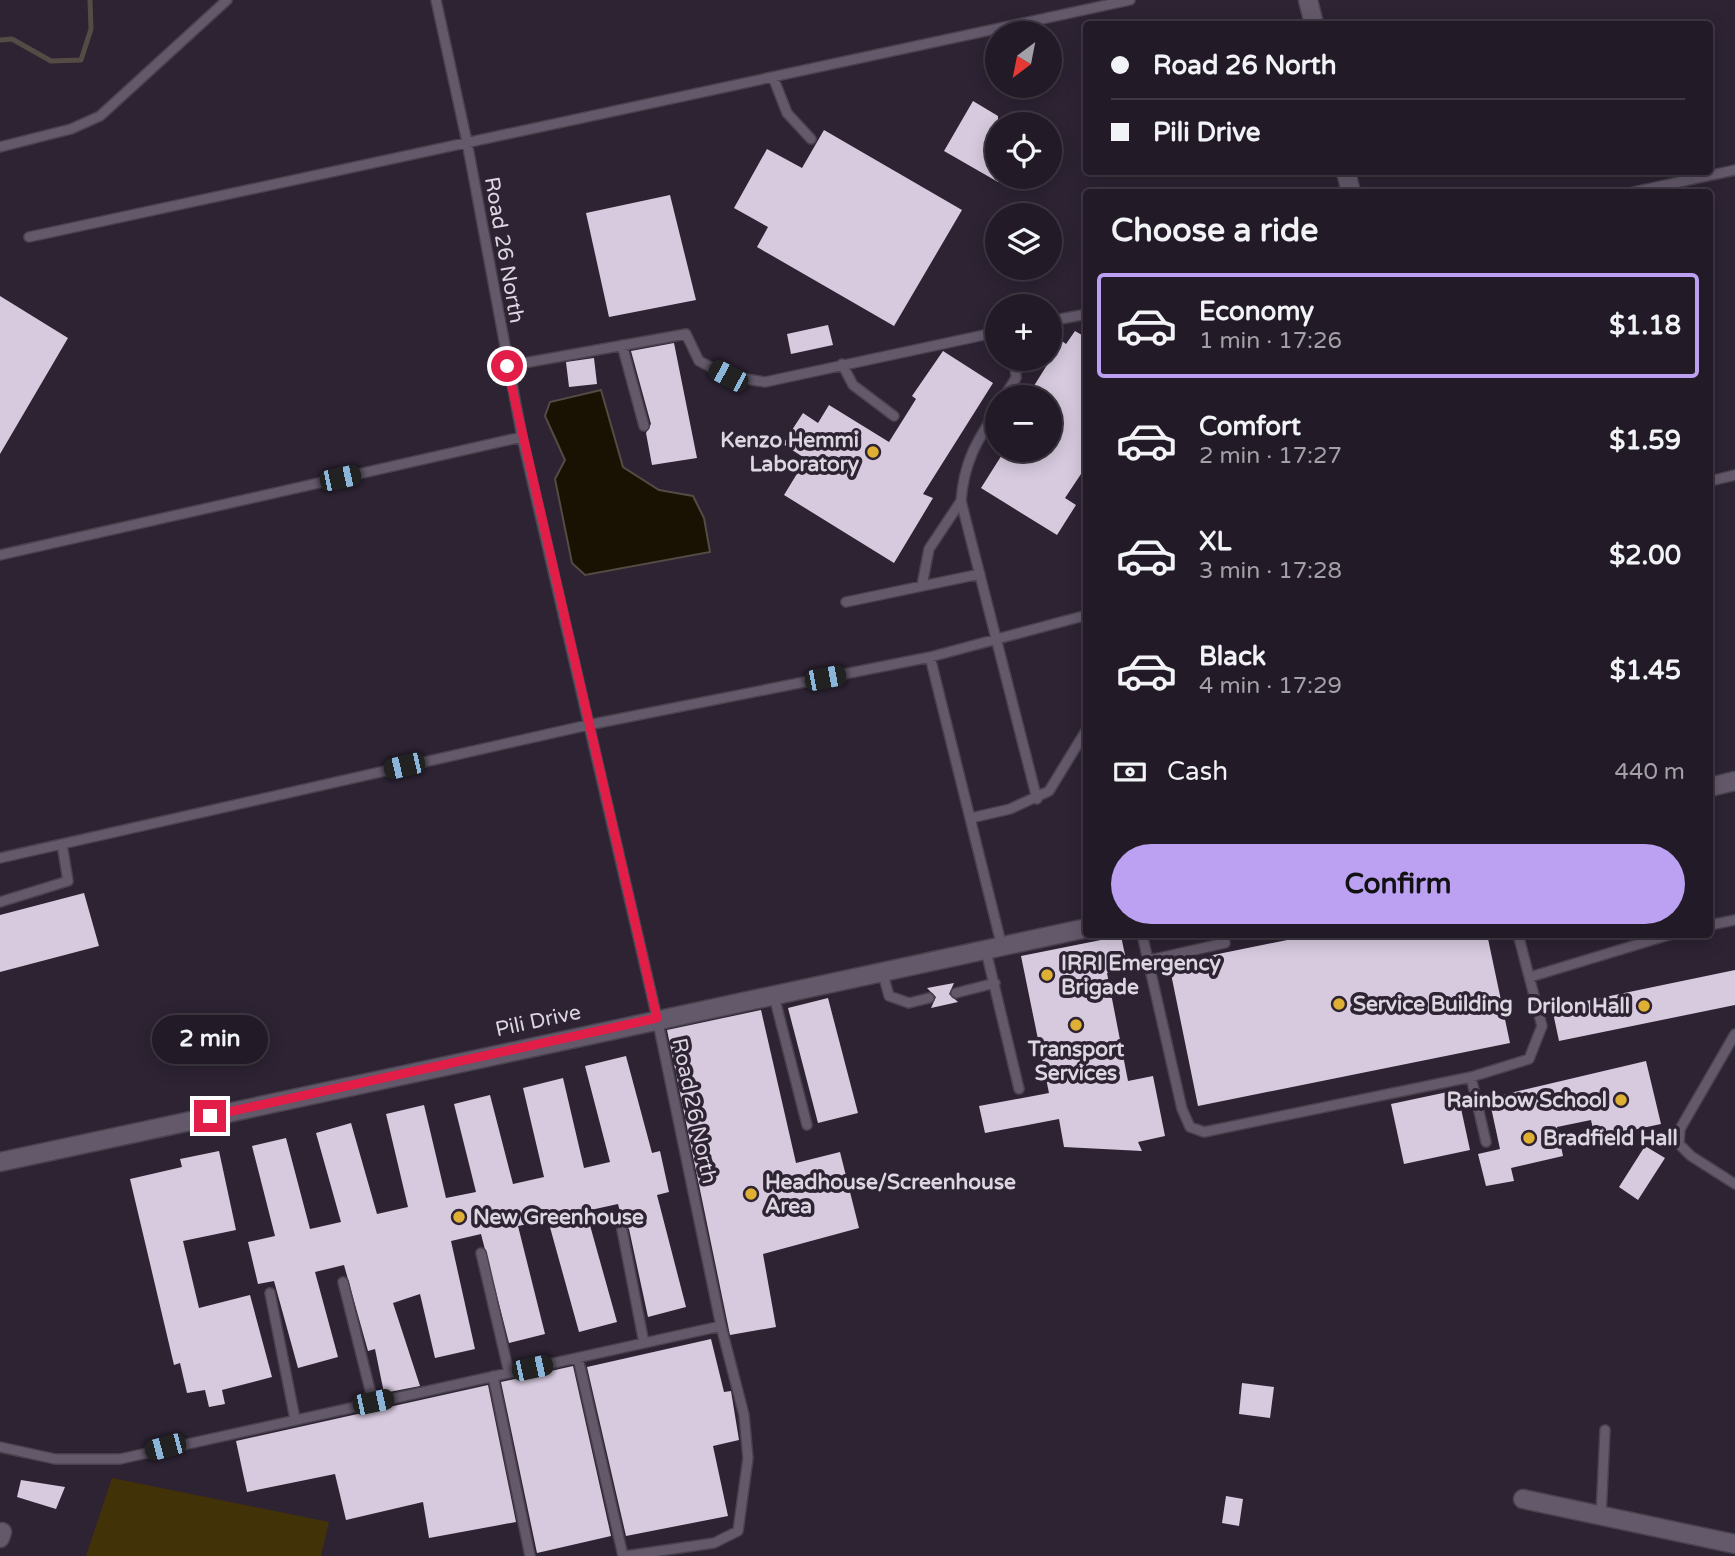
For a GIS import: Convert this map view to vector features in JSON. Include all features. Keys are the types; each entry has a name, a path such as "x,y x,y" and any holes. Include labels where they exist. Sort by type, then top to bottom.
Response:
{"street":[{"path":"1308,0 1313,21"},
{"path":"1713,786 1735,781"},
{"name":"Pili Drive","path":"0,1162 657,1018 884,974 1083,929"},
{"path":"1523,1499 1601,1518 1735,1544"}],"lane":[{"path":"0,146 71,129 100,116 227,0"},
{"name":"Road 26 North","path":"436,0 467,142 522,437 657,1018 721,1326 744,1415 748,1458 738,1531 714,1543 624,1556"},
{"path":"29,237 1130,0"},
{"path":"773,77 787,113 811,139"},
{"path":"1713,175 1735,170"},
{"path":"1647,189 1712,175"},
{"path":"1062,319 1083,315"},
{"path":"507,366 686,334 699,360 728,376 765,382 985,335"},
{"path":"622,345 644,426"},
{"path":"842,364 853,385 894,416"},
{"path":"985,428 974,445 963,472 961,501 1037,799"},
{"path":"0,554 522,437"},
{"path":"1713,480 1735,475"},
{"path":"922,585 929,549 961,501"},
{"path":"846,602 980,574"},
{"path":"0,858 588,725 930,657 1083,616"},
{"path":"930,657 971,818 994,949 995,983 1019,1089"},
{"path":"971,818 1037,799 1049,791 1083,736"},
{"path":"0,902 68,881 62,844"},
{"path":"1713,924 1735,920"},
{"path":"1143,938 1182,1109 1190,1127 1203,1132 1471,1077 1529,1059 1542,1026 1519,938"},
{"path":"1150,960 1225,943 1224,938"},
{"path":"1530,977 1659,938"},
{"path":"884,974 889,996 909,1003 929,998"},
{"path":"956,993 995,983"},
{"path":"774,996 807,1125"},
{"path":"1735,1034 1680,1129 1679,1144 1691,1156 1735,1184"},
{"path":"1471,1077 1486,1142"},
{"path":"622,1230 644,1343"},
{"path":"481,1253 509,1373"},
{"path":"343,1282 373,1402"},
{"path":"270,1293 295,1419"},
{"path":"0,1447 55,1459 120,1459 721,1326"},
{"path":"578,1358 624,1556"},
{"path":"493,1376 530,1556"},
{"path":"1601,1518 1605,1430"}],"shaded area":[{"path":"601,390 623,467 659,490 693,496 704,518 710,552 585,575 572,563 555,479 565,460 545,416 550,402"},
{"path":"112,1478 329,1522 321,1556 86,1556"}],"building":[{"path":"973,101 991,112 985,112 985,175 944,151"},
{"path":"824,130 962,210 894,326 757,247 768,227 734,208 767,149 802,168"},
{"path":"670,195 696,300 609,317 586,213"},
{"path":"0,296 68,338 0,454"},
{"path":"828,325 833,345 791,354 787,334"},
{"path":"1075,331 1083,336 1083,471 1065,498 1076,505 1057,535 981,488 997,462 1062,462 1062,385 1034,385 1043,371 1062,371 1062,341 1066,344"},
{"path":"674,343 697,458 652,465 646,433 651,424 631,351"},
{"name":"Kenzo Hemmi Laboratory","path":"943,351 993,383 985,385 985,396 923,494 933,498 894,563 784,495 806,459 783,444 803,413 818,423 829,405 889,442 916,399 912,396"},
{"path":"594,358 597,384 569,387 566,362"},
{"path":"84,893 99,946 0,972 0,915"},
{"name":"Transport Services","path":"1121,938 1128,969 1107,973 1128,1081 1153,1076 1165,1136 1138,1142 1142,1151 1064,1147 1059,1119 985,1133 979,1106 1049,1093 1021,956"},
{"name":"Service Building","path":"1297,938 1488,938 1510,1043 1198,1106 1169,964"},
{"name":"Drilon Hall","path":"1735,970 1735,1005 1559,1041 1552,1008"},
{"path":"954,983 949,994 958,1002 931,1008 936,997 927,988"},
{"path":"828,998 858,1113 818,1123 788,1008"},
{"name":"Headhouse/Screenhouse Area","path":"761,1010 796,1163 840,1152 859,1228 763,1254 776,1327 730,1335 667,1030"},
{"path":"626,1056 652,1153 660,1151 669,1192 657,1195 686,1307 648,1317 629,1229 623,1223 618,1204 586,1211 617,1322 579,1332 548,1220 518,1226 545,1334 509,1343 481,1234 451,1241 475,1349 435,1358 420,1294 393,1303 420,1386 384,1393 375,1349 368,1351 344,1265 315,1272 338,1357 298,1368 274,1281 258,1284 248,1242 275,1236 252,1146 286,1138 310,1229 341,1222 316,1133 351,1123 377,1214 408,1207 386,1114 424,1105 446,1198 476,1192 454,1104 490,1095 513,1184 544,1177 523,1088 563,1078 584,1168 610,1162 585,1066"},
{"path":"1646,1061 1661,1124 1595,1138 1591,1120 1557,1127 1563,1156 1511,1168 1514,1181 1486,1186 1478,1154 1500,1149 1489,1098"},
{"path":"1457,1090 1470,1150 1404,1164 1391,1104"},
{"path":"1645,1146 1665,1158 1638,1200 1619,1187"},
{"path":"219,1151 236,1230 183,1241 199,1308 250,1295 272,1377 222,1390 225,1404 209,1407 205,1390 187,1393 180,1363 174,1365 130,1179 182,1167 180,1159"},
{"path":"711,1339 724,1392 731,1391 739,1440 713,1446 728,1516 626,1536 587,1367"},
{"path":"573,1366 611,1536 537,1553 501,1382"},
{"path":"1242,1383 1274,1387 1270,1418 1239,1414"},
{"path":"488,1385 516,1522 429,1538 423,1502 346,1520 335,1474 247,1492 236,1441"},
{"path":"21,1480 65,1487 56,1509 17,1497"},
{"path":"1226,1496 1243,1499 1239,1526 1222,1523"}],"waterway":[{"path":"0,40 12,39 51,61 81,60 91,29 90,0"}],"place":[{"name":"Kenzo Hemmi Laboratory","path":"873,452"},
{"name":"IRRI Emergency Brigade","path":"1047,975"},
{"name":"Service Building","path":"1339,1004"},
{"name":"Drilon Hall","path":"1644,1006"},
{"name":"Transport Services","path":"1076,1025"},
{"name":"Rainbow School","path":"1621,1100"},
{"name":"Bradfield Hall","path":"1529,1138"},
{"name":"Headhouse/Screenhouse Area","path":"751,1194"},
{"name":"New Greenhouse","path":"459,1217"}],"route":[{"path":"210,1116 657,1018 507,366"}]}
